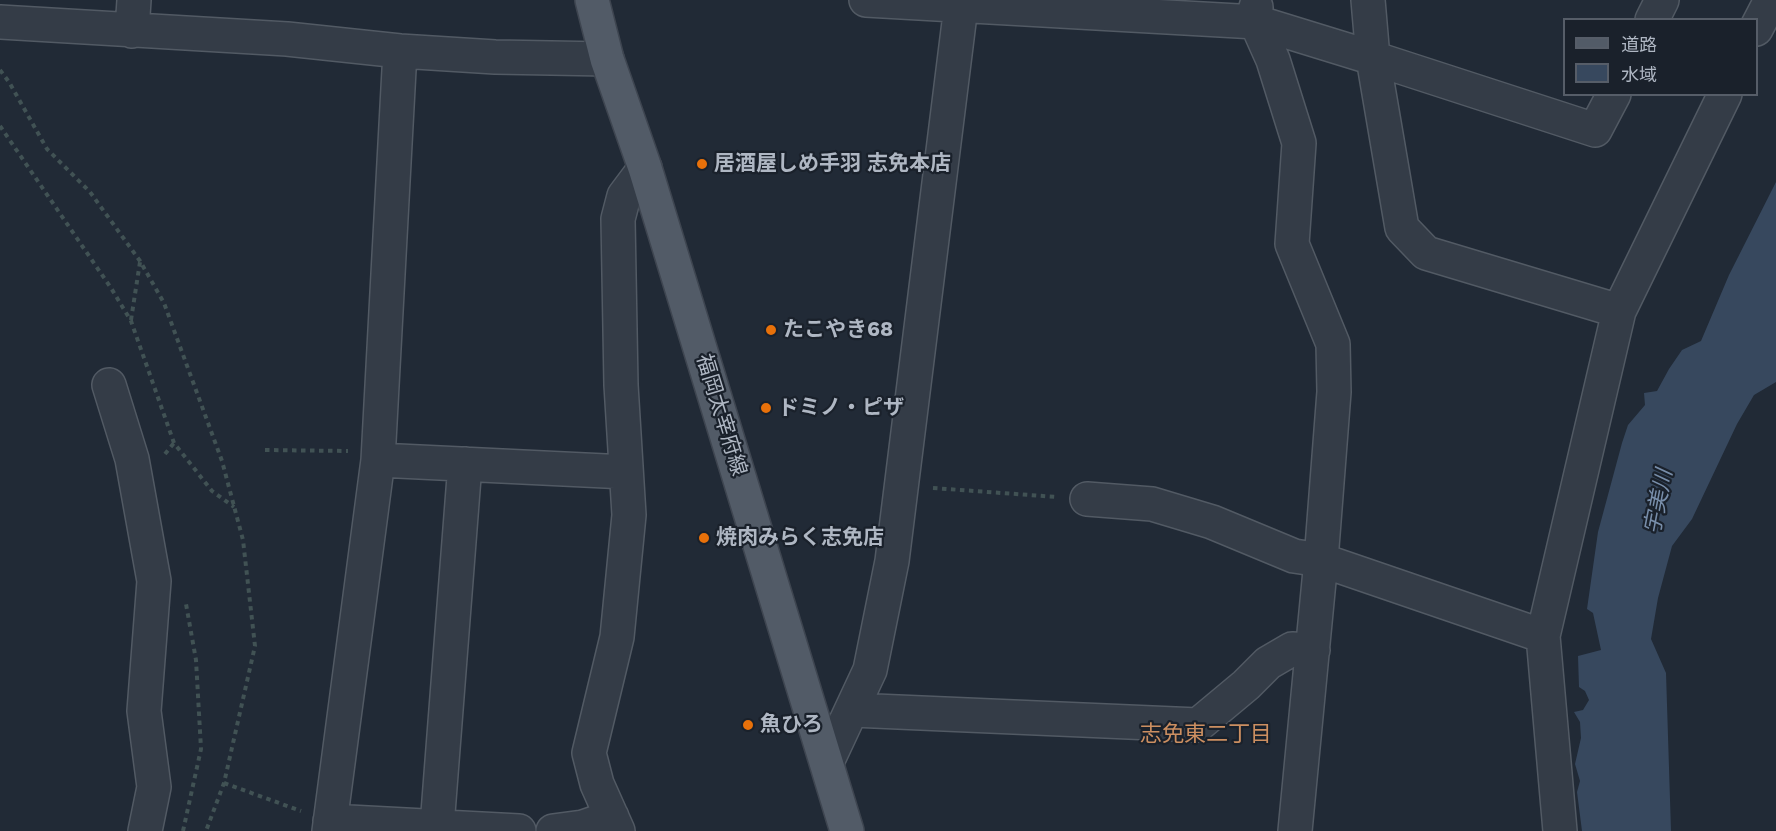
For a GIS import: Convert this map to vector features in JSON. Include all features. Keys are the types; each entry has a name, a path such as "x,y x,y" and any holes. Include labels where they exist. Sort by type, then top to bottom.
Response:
{"main road":[{"name":"福岡太宰府線","path":"592,0 607,59 645,168 847,831"}],"street":[{"path":"866,0 1256,11 1373,58 1595,130 1613,96"},
{"path":"1368,0 1373,58 1402,228 1426,254 1619,311"},
{"path":"1653,18 1662,0"},
{"path":"1758,25 1771,0"},
{"path":"826,762 870,670 892,561 949,4"},
{"path":"1256,11 1299,143 1292,244 1333,344 1334,392 1321,561 1295,831"},
{"path":"0,22 133,16 287,39 399,51 495,57 607,59"},
{"path":"399,51 378,456 329,826 437,826 519,831"},
{"path":"1560,831 1542,636 1619,311 1724,96"},
{"path":"553,831 615,824 597,784 589,753 617,637 629,515 621,385 618,219 624,196 645,168"},
{"path":"110,385 132,459 154,581 144,711 154,787 145,831"},
{"path":"378,456 465,464 626,472"},
{"path":"437,826 465,464"},
{"path":"1087,499 1152,504 1212,522 1294,555 1321,561 1542,636"},
{"path":"852,710 1197,725 1245,686 1268,663 1292,649 1313,650"}],"path":[{"path":"0,70 47,149 90,192 140,261 164,303 222,461 243,540 255,646 224,783 206,831"},
{"path":"0,126 131,321 174,443 212,491 234,507"},
{"path":"131,321 140,261"},
{"path":"165,459 165,452 174,443"},
{"path":"266,450 378,456"},
{"path":"901,485 1087,499"},
{"path":"183,831 201,748 196,660 185,602"},
{"path":"224,783 329,826"}],"water":[{"name":"宇美川","path":"1776,182 1776,382 1754,395 1737,424 1692,519 1672,546 1658,598 1651,639 1666,673 1671,831 1582,831 1577,792 1580,781 1575,764 1581,738 1580,722 1574,712 1583,710 1589,700 1585,691 1579,687 1578,656 1601,650 1593,613 1587,609 1598,532 1622,443 1628,425 1645,405 1644,393 1657,391 1682,350 1701,341 1729,275"}],"place":[{"name":"居酒屋しめ手羽 志免本店","path":"702,164"},
{"name":"たこやき68","path":"771,330"},
{"name":"ドミノ・ピザ","path":"766,408"},
{"name":"焼肉みらく志免店","path":"704,538"},
{"name":"魚ひろ","path":"748,725"}],"district":[{"name":"志免東二丁目","path":"1206,735"}]}
